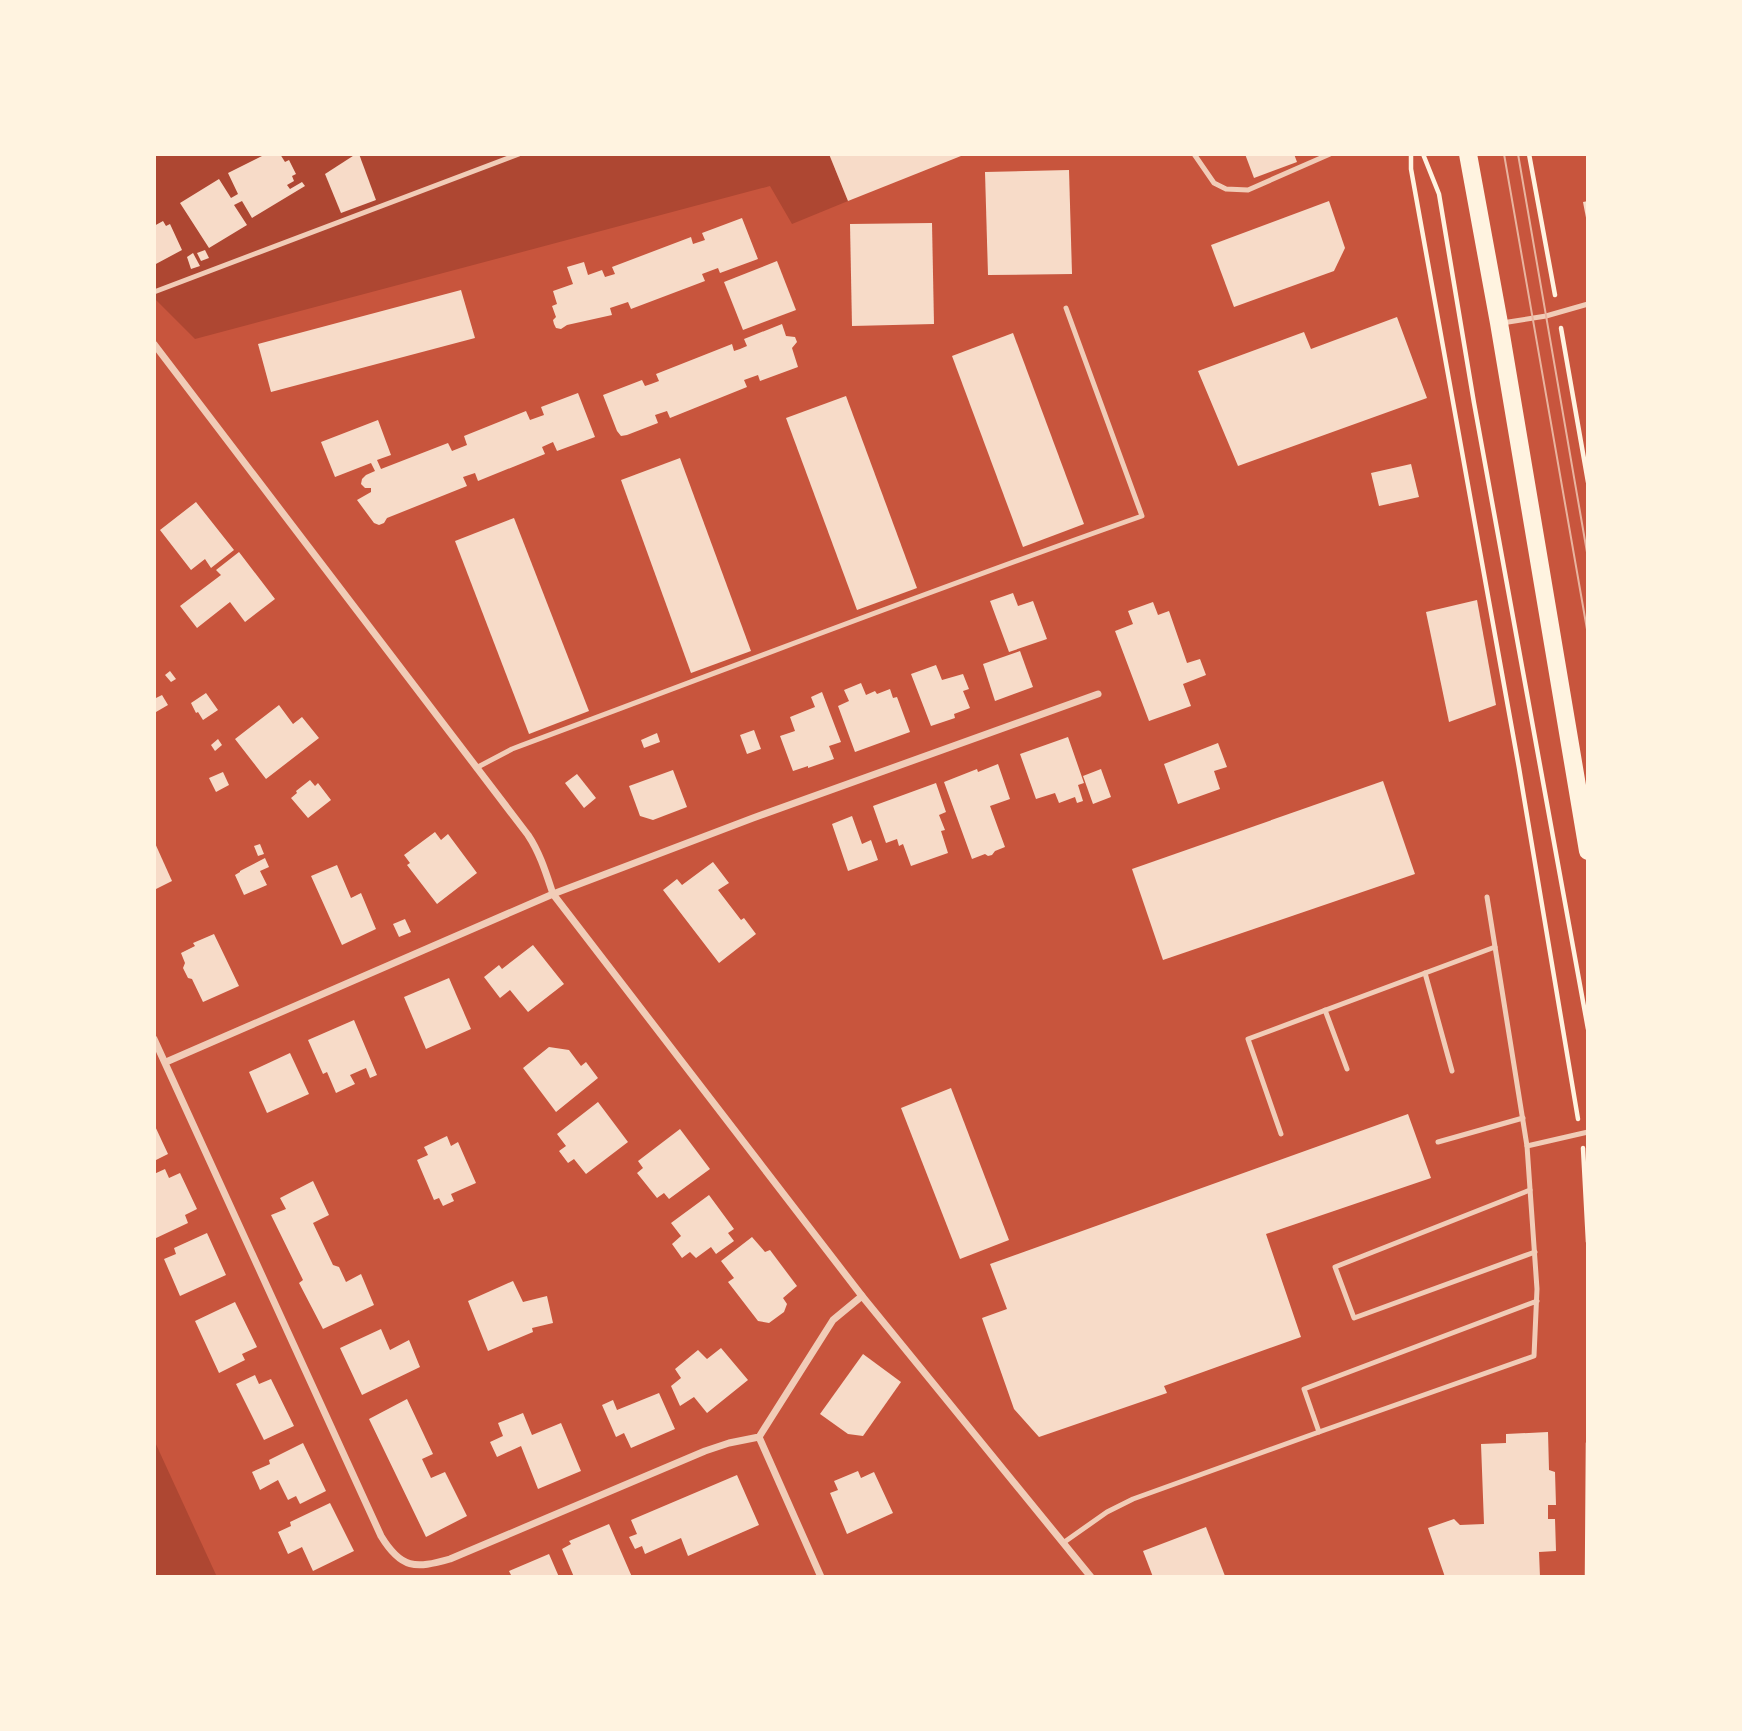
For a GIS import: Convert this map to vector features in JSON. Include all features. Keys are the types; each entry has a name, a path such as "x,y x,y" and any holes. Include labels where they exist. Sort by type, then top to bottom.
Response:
{"main road":[{"path":"1468,154 1588,851"}],"street":[{"path":"154,344 535,846 553,894 862,1296 1091,1577"},
{"path":"166,1062 553,894 753,818 1098,694"},
{"path":"154,1039 381,1536 401,1560 416,1566 450,1559 705,1451 759,1437 833,1320 862,1296"},
{"path":"759,1437 821,1577"}],"lane":[{"path":"154,292 519,154"},
{"path":"1194,154 1214,183 1226,189 1248,190 1330,154"},
{"path":"1499,323 1546,316 1588,304"},
{"path":"477,768 512,749 979,573 1142,516 1066,308"},
{"path":"1063,1543 1107,1512 1133,1499 1534,1356 1537,1301 1527,1146 1487,897"},
{"path":"1281,1134 1248,1039 1495,947"},
{"path":"1425,973 1452,1071"},
{"path":"1325,1010 1348,1069"},
{"path":"1438,1142 1523,1118"},
{"path":"1527,1146 1588,1132"},
{"path":"1530,1190 1335,1267 1354,1318 1535,1252"},
{"path":"1319,1432 1304,1389 1537,1301"}],"path":[{"path":"1411,154 1411,169 1522,787 1583,1148 1588,1241"},
{"path":"1423,154 1439,194 1474,403 1588,1029"},
{"path":"1587,1577 1588,1443"}],"shaded area":[{"path":"154,154 829,154 848,201 792,224 770,186 195,339 154,298"},
{"path":"154,1440 217,1577 154,1577"}],"building":[{"path":"266,154 280,154 285,162 289,160 296,174 292,176 294,181 287,185 290,189 302,182 305,186 252,218 242,201 234,205 247,225 209,248 180,203 219,179 231,198 238,194 228,173"},
{"path":"359,154 376,200 341,213 325,174"},
{"path":"829,154 966,154 848,201"},
{"path":"1245,154 1294,154 1297,162 1254,178"},
{"path":"1069,170 1072,274 988,275 985,172"},
{"path":"1329,201 1345,248 1334,271 1234,307 1211,245"},
{"path":"1588,201 1588,223 1587,223 1583,202"},
{"path":"742,218 758,259 720,273 718,268 702,274 705,281 631,309 628,302 610,308 612,315 567,325 561,329 556,328 552,306 557,304 553,291 573,284 567,267 584,262 588,275 602,270 605,277 615,274 612,267 691,237 693,244 705,240 702,233"},
{"path":"163,221 166,226 170,224 182,250 154,265 154,226"},
{"path":"932,223 934,324 852,326 850,224"},
{"path":"205,250 209,258 201,261 197,253"},
{"path":"193,253 200,266 191,269 187,257"},
{"path":"777,261 796,310 743,330 724,282"},
{"path":"461,290 475,338 271,392 258,344"},
{"path":"1397,317 1427,398 1238,466 1198,371 1304,332 1311,349"},
{"path":"782,324 786,336 795,337 797,342 792,348 798,367 760,381 758,375 744,380 747,387 670,418 667,411 655,415 658,423 627,435 621,436 617,431 603,395 642,380 645,386 659,381 656,374 732,344 734,351 740,349 747,346 744,339"},
{"path":"1013,333 1084,524 1023,547 952,356"},
{"path":"578,393 595,437 557,451 553,442 542,447 545,454 478,481 475,473 463,477 467,486 387,518 379,525 374,523 357,500 371,492 371,488 365,488 361,484 366,475 375,471 371,463 335,477 321,442 378,420 391,455 377,460 381,469 448,443 452,451 467,445 464,436 526,411 530,420 544,415 541,407"},
{"path":"846,396 917,588 857,610 786,418"},
{"path":"680,458 751,651 691,673 621,480"},
{"path":"1411,464 1419,497 1379,506 1371,473"},
{"path":"196,502 234,550 211,568 205,559 191,570 160,530"},
{"path":"514,518 589,711 529,734 455,541"},
{"path":"239,552 275,599 245,622 230,602 197,628 180,606 221,575 216,570"},
{"path":"1013,593 1018,606 1033,601 1047,639 1009,652 990,601"},
{"path":"1477,600 1496,705 1449,722 1426,612"},
{"path":"1153,602 1158,615 1169,611 1187,663 1200,659 1206,675 1183,684 1191,706 1149,721 1115,631 1133,624 1128,611"},
{"path":"1020,651 1033,687 995,701 983,664"},
{"path":"936,665 942,680 963,674 969,689 963,691 970,708 954,714 955,718 931,726 911,674"},
{"path":"170,671 176,679 171,682 165,675"},
{"path":"861,683 866,695 890,689 893,698 897,697 910,732 855,752 838,706 849,701 844,690"},
{"path":"822,692 841,742 829,746 834,759 793,771 780,736 795,731 790,717 815,707 811,697"},
{"path":"206,693 218,710 203,720 191,703"},
{"path":"162,695 168,705 156,712 154,699"},
{"path":"279,705 293,724 302,717 319,738 266,779 235,739"},
{"path":"754,730 761,749 747,754 740,735"},
{"path":"657,733 660,742 644,748 641,740"},
{"path":"1068,737 1084,783 1078,785 1083,801 1077,803 1075,797 1059,803 1055,793 1036,799 1020,754"},
{"path":"218,739 222,745 215,751 211,745"},
{"path":"1218,743 1227,767 1214,771 1220,789 1178,804 1164,764"},
{"path":"998,764 1010,799 990,806 1005,847 992,855 985,854 972,859 944,782"},
{"path":"1101,769 1111,797 1093,804 1083,776"},
{"path":"673,770 687,807 653,820 640,816 629,786"},
{"path":"223,772 229,785 216,792 209,778"},
{"path":"577,774 596,798 584,808 565,783"},
{"path":"310,780 315,786 318,783 331,800 308,818 291,798"},
{"path":"1383,781 1415,874 1163,960 1132,869"},
{"path":"936,783 946,812 939,815 945,830 941,831 948,853 911,866 903,844 899,846 897,839 886,843 873,806"},
{"path":"852,816 862,844 871,840 878,860 848,871 832,824"},
{"path":"435,832 441,840 448,834 477,873 437,904 407,865 410,863 404,855"},
{"path":"154,841 172,881 154,890"},
{"path":"260,844 264,854 258,856 254,846"},
{"path":"265,858 269,867 260,871 267,885 244,895 235,875"},
{"path":"713,862 729,883 718,890 741,920 744,918 756,934 719,963 663,890 677,879 682,885"},
{"path":"337,865 351,898 361,893 376,929 342,945 311,876"},
{"path":"405,919 411,932 399,937 393,924"},
{"path":"214,934 239,986 203,1002 192,979 188,978 183,968 185,963 181,953 195,946 193,943"},
{"path":"533,945 564,984 528,1012 510,990 500,998 484,977 499,965 502,969"},
{"path":"449,978 471,1029 426,1049 404,997"},
{"path":"354,1020 377,1075 370,1078 366,1068 350,1075 355,1084 336,1093 327,1072 323,1074 308,1040"},
{"path":"549,1047 569,1050 581,1066 586,1062 598,1078 556,1112 523,1068"},
{"path":"290,1053 309,1094 267,1113 249,1072"},
{"path":"951,1088 1009,1240 960,1259 901,1108"},
{"path":"598,1102 628,1142 586,1174 574,1159 568,1163 559,1151 566,1146 557,1134"},
{"path":"1408,1114 1431,1178 1266,1234 1301,1337 1164,1386 1167,1393 1039,1437 1014,1409 982,1318 1007,1309 990,1264"},
{"path":"154,1124 168,1154 154,1161"},
{"path":"680,1129 710,1169 669,1199 664,1193 657,1198 637,1173 643,1168 638,1161"},
{"path":"447,1136 451,1146 458,1142 476,1183 451,1194 454,1201 443,1206 439,1198 434,1200 417,1160 428,1155 424,1147"},
{"path":"165,1169 169,1178 180,1173 197,1209 185,1215 188,1223 154,1239 154,1174"},
{"path":"313,1181 329,1215 313,1223 333,1265 339,1267 346,1282 361,1274 374,1305 323,1329 299,1283 303,1280 271,1215 286,1209 280,1198"},
{"path":"709,1195 734,1229 728,1233 734,1241 716,1254 711,1247 696,1258 690,1252 682,1258 672,1244 681,1236 671,1223"},
{"path":"207,1233 226,1275 180,1296 164,1259 176,1254 174,1248"},
{"path":"752,1237 765,1252 770,1250 797,1286 783,1298 787,1304 784,1312 769,1323 758,1321 728,1282 734,1278 721,1261"},
{"path":"513,1281 523,1302 547,1296 553,1323 532,1328 533,1332 488,1351 468,1301"},
{"path":"235,1302 257,1347 242,1354 245,1360 219,1373 195,1321"},
{"path":"381,1329 390,1350 409,1340 420,1367 362,1395 340,1348"},
{"path":"721,1348 748,1380 707,1413 694,1397 680,1406 671,1386 681,1378 675,1369 698,1350 707,1359"},
{"path":"863,1354 901,1382 863,1436 848,1434 820,1414"},
{"path":"255,1375 259,1384 271,1379 294,1426 264,1440 236,1384"},
{"path":"659,1393 675,1429 631,1448 624,1433 616,1437 602,1405 613,1400 617,1410"},
{"path":"407,1399 433,1454 422,1459 431,1478 445,1472 467,1516 426,1537 369,1419"},
{"path":"523,1413 532,1435 561,1423 581,1471 538,1489 521,1446 497,1457 490,1442 503,1436 498,1423"},
{"path":"1548,1432 1549,1470 1555,1472 1556,1505 1548,1505 1548,1519 1555,1519 1556,1551 1539,1552 1540,1577 1445,1577 1428,1528 1454,1519 1460,1525 1484,1524 1481,1444 1506,1443 1506,1434"},
{"path":"303,1443 326,1491 300,1504 296,1496 288,1500 278,1480 260,1490 252,1472"},
{"path":"858,1471 861,1478 874,1472 893,1513 847,1534 830,1493 838,1490 834,1481"},
{"path":"737,1475 759,1525 688,1556 681,1538 645,1554 642,1546 635,1549 629,1537 637,1534 631,1520"},
{"path":"330,1503 354,1551 313,1571 302,1547 288,1554 278,1532 291,1526 290,1522"},
{"path":"609,1524 632,1577 574,1577 562,1549 571,1544 569,1541"},
{"path":"1206,1527 1225,1576 1153,1577 1143,1551"},
{"path":"549,1554 559,1577 507,1577 511,1575 509,1571"}],"tram line":[{"path":"1504,154 1588,635"},
{"path":"1518,154 1588,558"}]}
